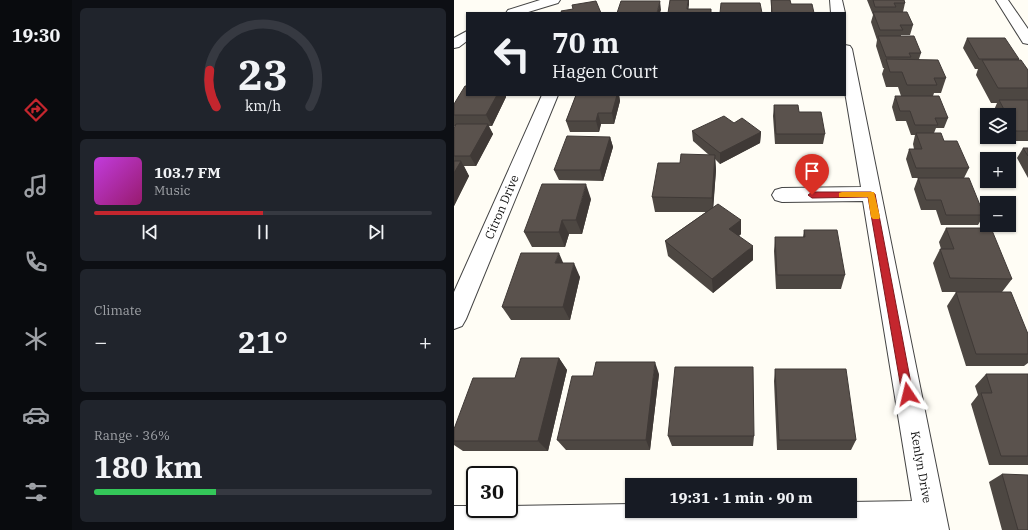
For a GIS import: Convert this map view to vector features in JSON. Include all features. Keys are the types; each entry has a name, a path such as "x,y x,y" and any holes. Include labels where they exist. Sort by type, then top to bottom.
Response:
{"street":[{"path":"516,12 554,0"},
{"path":"836,0 838,12"},
{"path":"1002,0 1028,40"},
{"path":"454,44 466,36"},
{"name":"Kenlyn Drive","path":"846,55 932,523"},
{"name":"Citron Drive","path":"454,319 550,96"},
{"path":"782,195 871,194"},
{"path":"454,522 932,523"}],"building":[{"path":"670,0 688,0 687,9 711,9 711,12 668,12"},
{"path":"771,0 790,0 791,4 812,4 814,12 772,12"},
{"path":"873,0 904,0 905,3 894,3 896,7 875,7"},
{"path":"596,1 601,12 562,12 573,9 572,5"},
{"path":"621,1 660,1 657,12 617,12"},
{"path":"721,3 760,3 762,12 720,12"},
{"path":"873,12 907,12 913,25 900,25 903,30 880,30"},
{"path":"878,36 914,36 921,53 909,53 911,57 886,57"},
{"path":"967,38 1005,38 1019,59 979,59"},
{"path":"886,59 938,60 946,78 934,78 937,85 907,85 902,72 890,72"},
{"path":"982,60 1021,60 1028,70 1028,88 998,88"},
{"path":"465,86 466,96 496,96 486,115 454,115 454,104"},
{"path":"576,96 617,96 612,113 598,113 596,121 566,121"},
{"path":"895,96 939,96 948,118 935,118 938,125 915,125 910,111 900,111"},
{"path":"999,100 1028,100 1028,131 1016,131 1016,108 1003,108"},
{"path":"774,105 798,105 799,112 821,112 825,134 776,134"},
{"path":"724,116 734,123 742,118 761,132 720,153 692,131"},
{"path":"456,124 488,124 470,156 454,156 454,128"},
{"path":"916,133 941,133 944,141 957,141 969,168 916,168 909,149 922,149"},
{"path":"567,136 610,137 600,170 554,170"},
{"path":"1023,148 1028,148 1028,156"},
{"path":"681,154 715,155 712,198 652,197 658,163 680,163"},
{"path":"454,161 461,161 454,173"},
{"path":"918,178 969,178 980,205 980,215 946,215 941,200 926,200"},
{"path":"542,184 586,184 576,220 562,220 559,232 524,232"},
{"path":"718,204 741,220 729,229 753,246 712,279 665,241"},
{"path":"946,228 980,228 980,232 993,232 1012,279 950,278 940,249 954,249"},
{"path":"804,230 837,230 845,275 777,275 775,237 805,237"},
{"path":"521,253 559,253 555,263 574,263 563,307 502,307"},
{"path":"956,292 1011,292 1028,334 1028,354 976,354"},
{"path":"521,358 559,358 538,441 454,441 454,429 473,378 515,378"},
{"path":"596,362 655,362 646,440 557,440 572,376 593,376"},
{"path":"675,367 753,367 754,436 668,436"},
{"path":"775,369 846,369 856,440 779,440"},
{"path":"986,374 1028,374 1028,456 1001,456 981,393 992,393"},
{"path":"1002,474 1028,475 1028,530 1018,530"}],"slow traffic":[{"path":"842,195 871,194 876,217"}],"route":[{"path":"812,195 871,194 908,394"}]}
